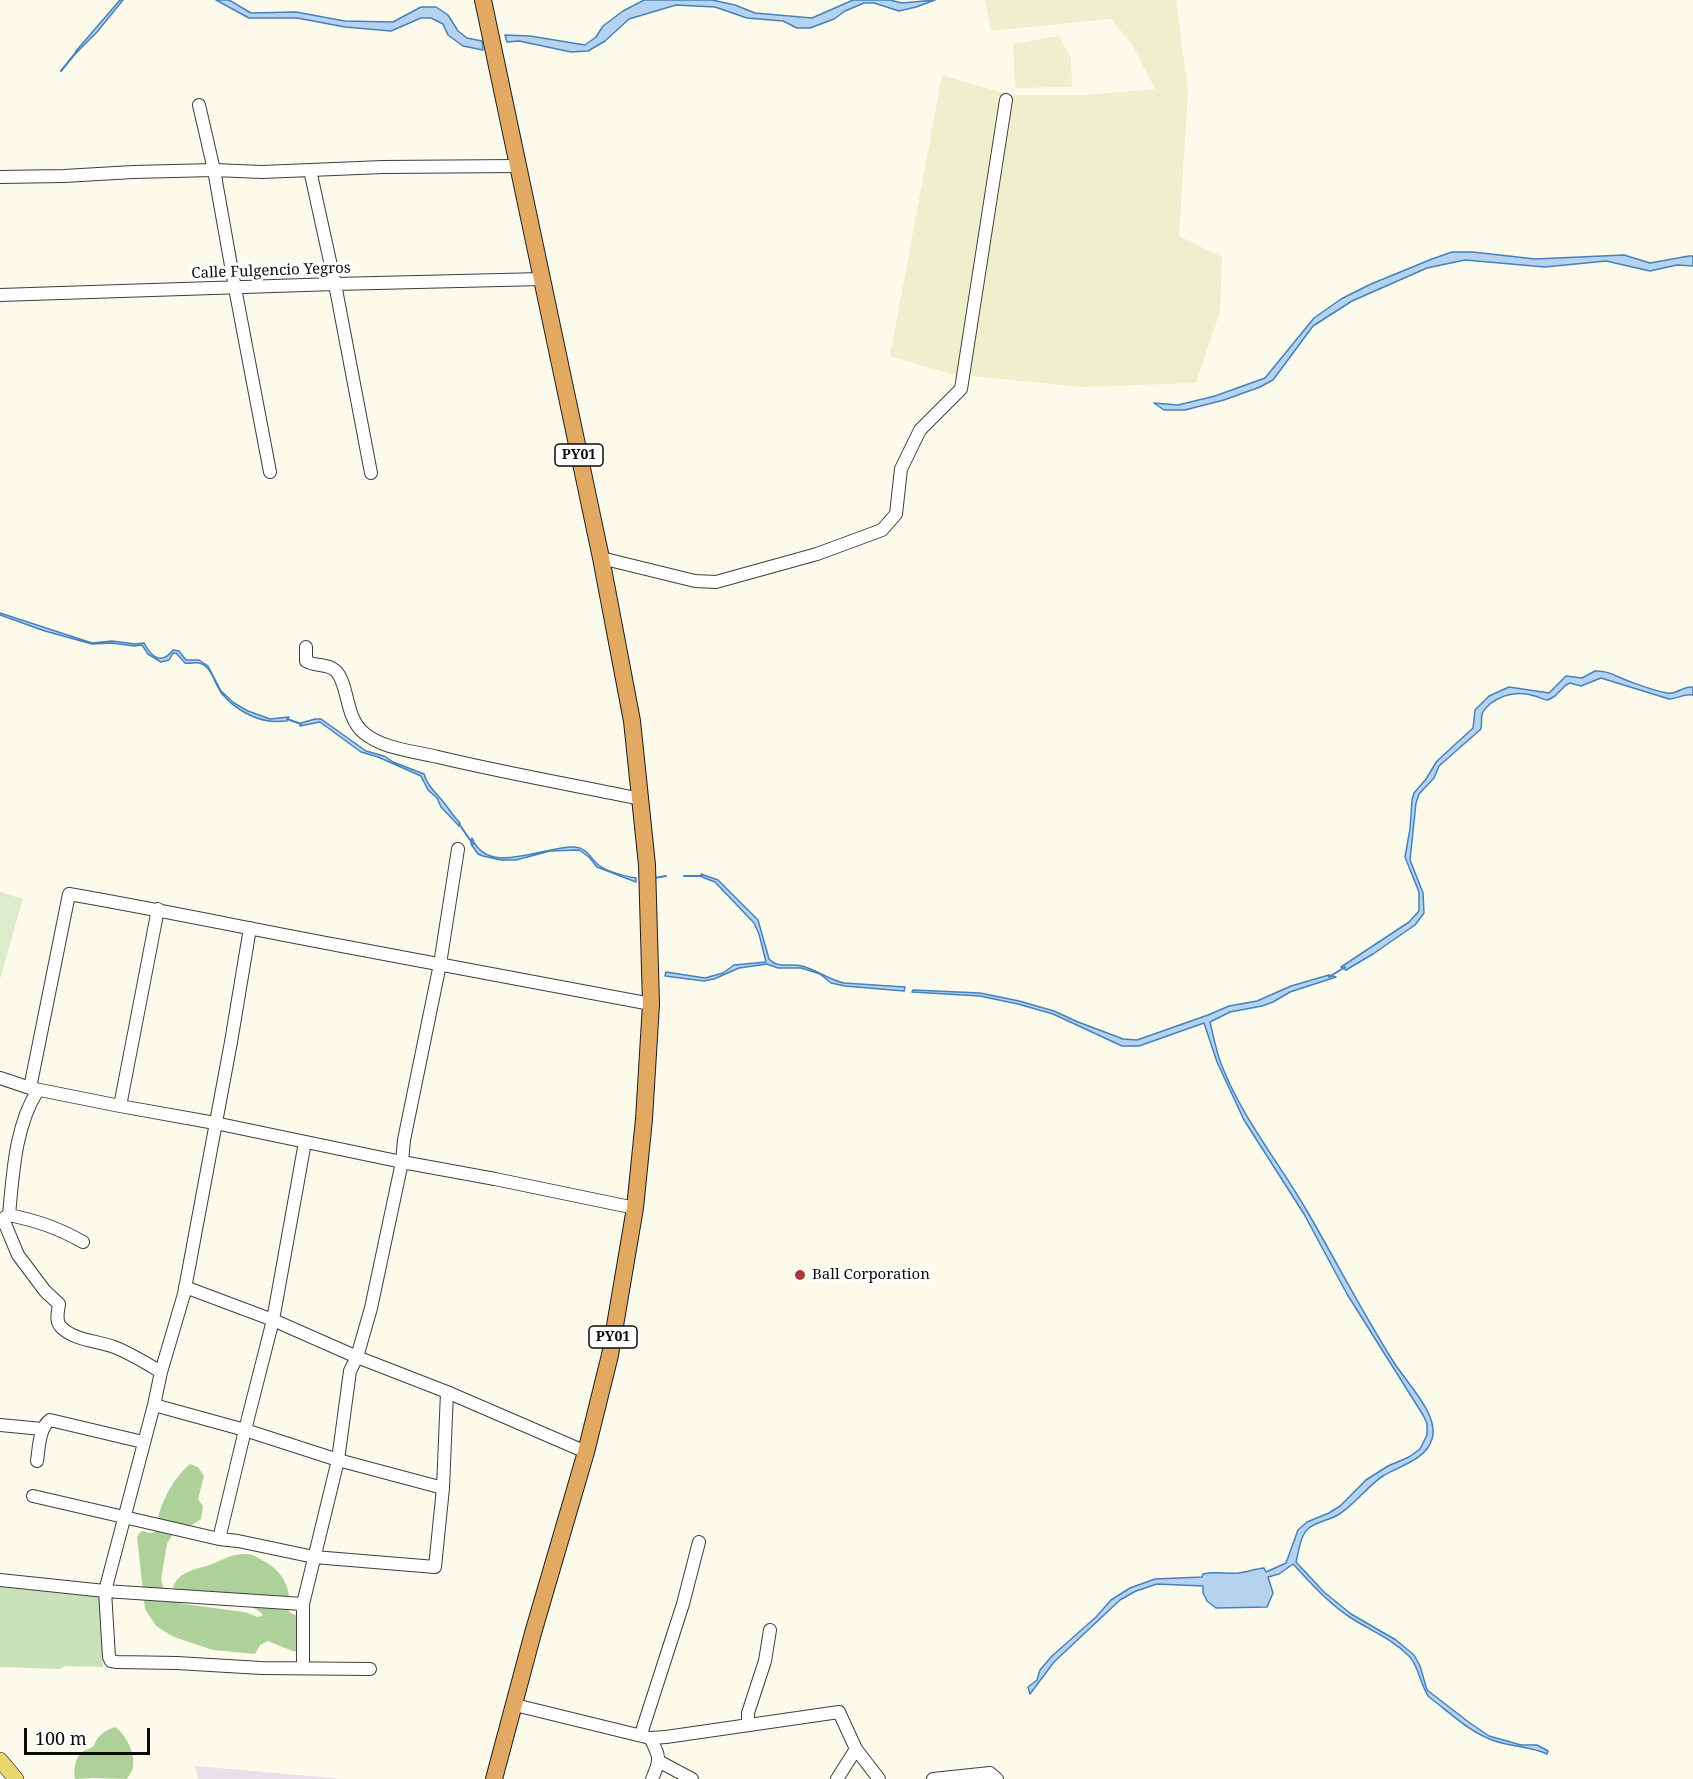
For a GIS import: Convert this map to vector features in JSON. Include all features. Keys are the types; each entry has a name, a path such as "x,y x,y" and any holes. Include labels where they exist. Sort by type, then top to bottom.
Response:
{"highway":[{"name":"PY01","path":"483,0 601,558 632,721 647,865 651,1004 644,1119 635,1208 610,1355 586,1452 533,1633 494,1779"}],"main road":[{"path":"0,1760 15,1779"}],"street":[{"path":"601,558 695,581 716,582 817,554 882,530 896,514 902,469 920,430 961,389 1006,100"},
{"path":"199,105 214,170 270,472"},
{"path":"0,177 214,170 262,172 383,167 517,166"},
{"path":"309,170 335,284 371,473"},
{"name":"Calle Fulgencio Yegros","path":"0,296 542,279"},
{"path":"306,647 306,661 335,670 340,678 354,722 364,733 378,741 394,747 478,766 641,799"},
{"path":"303,1668 303,1604 338,1461 350,1371 357,1357 371,1308 402,1162 404,1140 440,964 458,849"},
{"path":"161,1372 116,1348 62,1328 58,1324 57,1316 59,1304 45,1291 18,1255 4,1218 14,1162 34,1089 69,894 651,1004"},
{"path":"120,1106 158,909"},
{"path":"250,928 185,1287 105,1591 109,1657 111,1661 261,1668 370,1669"},
{"path":"0,1078 34,1089 215,1123 635,1208"},
{"path":"219,1539 244,1430 273,1320 305,1142"},
{"path":"4,1218 61,1229 83,1242"},
{"path":"185,1287 273,1320 586,1452"},
{"path":"33,1496 219,1539 314,1557 435,1567 443,1488 447,1392"},
{"path":"154,1405 244,1430 338,1461 443,1488"},
{"path":"37,1461 42,1429 50,1419 143,1442"},
{"path":"0,1425 42,1429"},
{"path":"646,1736 699,1542"},
{"path":"0,1580 105,1591 303,1604"},
{"path":"748,1725 748,1713 765,1661 770,1630"},
{"path":"515,1705 646,1736 666,1737 839,1712 856,1749 879,1779"},
{"path":"646,1736 657,1750 660,1762 652,1779"},
{"path":"837,1779 856,1749"},
{"path":"660,1762 692,1779"},
{"path":"933,1779 990,1773 998,1779"}],"shaded area":[{"path":"195,1766 344,1779 198,1779"}],"green space":[{"path":"985,0 1176,0 1188,92 1179,236 1222,257 1220,312 1196,383 1081,387 950,374 890,356 942,75 1011,95 1086,95 1155,89 1131,43 1111,19 991,31"},
{"path":"1058,36 1071,57 1072,87 1015,88 1013,44"},
{"path":"0,892 23,899 0,979"},
{"path":"190,1464 198,1467 204,1476 198,1499 203,1506 201,1519 192,1525 181,1525 175,1530 167,1544 161,1579 165,1593 172,1600 184,1604 244,1612 258,1617 263,1615 256,1609 235,1601 178,1594 173,1587 180,1577 189,1571 233,1555 254,1556 275,1569 287,1588 289,1612 297,1616 306,1639 295,1652 268,1641 260,1645 255,1654 213,1650 174,1637 156,1626 145,1609 137,1537 141,1531 155,1532 166,1495"},
{"path":"0,1584 99,1592 103,1667 64,1666 60,1669 0,1667"},
{"path":"115,1727 123,1735 132,1753 132,1771 127,1779 75,1779 75,1766 80,1754 94,1746 102,1734"}],"water":[{"path":"120,0 123,0 76,53 76,51"},
{"path":"216,0 229,0 251,13 296,12 345,21 393,22 421,7 436,7 448,15 458,31 467,38 482,41 483,50 463,46 448,35 443,24 431,18 421,18 391,31 345,27 297,18 249,18"},
{"path":"644,0 712,0 735,5 755,13 812,18 853,0 890,0 902,3 935,0 899,11 874,3 864,3 845,11 834,19 810,28 797,28 783,21 747,18 715,7 676,5 629,19 605,41 588,51 571,52 519,41 507,42 505,35 530,36 585,45 596,37 603,26 623,11"},
{"path":"1452,252 1535,259 1624,255 1650,263 1693,256 1693,266 1677,265 1650,271 1606,261 1545,267 1465,260 1427,268 1352,301 1313,326 1273,380 1260,387 1224,400 1185,410 1164,410 1154,403 1178,405 1215,396 1265,378 1314,318 1341,299 1371,284"},
{"path":"0,613 92,643 112,641 144,643 153,655 160,658 169,655 173,650 179,651 186,660 199,660 208,666 221,691 234,703 270,719 289,717 287,721 271,721 244,712 233,705 221,692 208,668 197,663 185,663 176,653 173,653 169,660 161,662 148,654 142,645 92,644 45,631 0,615"},
{"path":"1595,671 1609,673 1644,687 1667,693 1693,687 1693,695 1669,699 1601,678 1581,686 1570,683 1548,700 1529,694 1517,694 1505,696 1490,704 1482,714 1481,729 1439,766 1434,778 1419,794 1416,803 1410,860 1423,893 1424,913 1415,925 1373,954 1346,970 1341,967 1409,922 1419,911 1419,892 1405,857 1412,800 1414,793 1437,761 1473,728 1475,710 1489,696 1509,687 1549,693 1566,676 1582,678"},
{"path":"321,719 366,751 384,756 424,774 431,788 460,823 459,826 428,790 421,776 361,752 320,722 300,726 301,723"},
{"path":"472,838 480,850 491,856 504,858 563,848 579,848 597,864 618,874 636,878 636,882 597,867 579,850 550,851 516,860 501,860 478,854 471,844"},
{"path":"701,874 718,880 758,920 769,959 776,964 802,966 844,983 905,987 904,991 845,986 831,983 820,974 801,968 778,968 767,964 739,968 704,981 665,976 666,972 705,978 723,973 734,965 766,962 754,923 715,882 702,877"},
{"path":"1329,975 1336,977 1290,992 1262,1006 1230,1012 1210,1022 1220,1061 1238,1100 1296,1192 1382,1343 1420,1398 1431,1420 1433,1430 1429,1446 1418,1457 1383,1476 1338,1515 1309,1528 1302,1539 1296,1562 1324,1592 1351,1614 1396,1640 1414,1655 1427,1690 1470,1723 1489,1736 1521,1745 1537,1745 1548,1751 1547,1754 1492,1740 1459,1721 1429,1697 1409,1656 1335,1606 1293,1564 1279,1574 1268,1577 1273,1593 1267,1607 1216,1608 1207,1601 1203,1593 1203,1586 1157,1584 1136,1591 1120,1600 1054,1662 1030,1694 1028,1687 1037,1680 1040,1670 1052,1656 1096,1617 1111,1600 1130,1588 1155,1579 1202,1577 1207,1573 1238,1573 1264,1568 1266,1572 1286,1563 1298,1530 1307,1522 1340,1506 1366,1480 1420,1449 1427,1435 1427,1423 1347,1294 1304,1214 1244,1120 1217,1062 1204,1023 1139,1046 1122,1046 1053,1014 1018,1004 980,996 912,992 913,990 980,993 1019,1001 1054,1011 1123,1039 1137,1040 1229,1006 1257,1001 1291,986"}],"waterway":[{"path":"61,71 78,50"},
{"path":"287,719 301,724"},
{"path":"459,824 473,844"},
{"path":"654,878 666,876"},
{"path":"684,876 702,876"},
{"path":"1329,977 1345,967"}],"place":[{"name":"Ball Corporation","path":"800,1275"}]}
